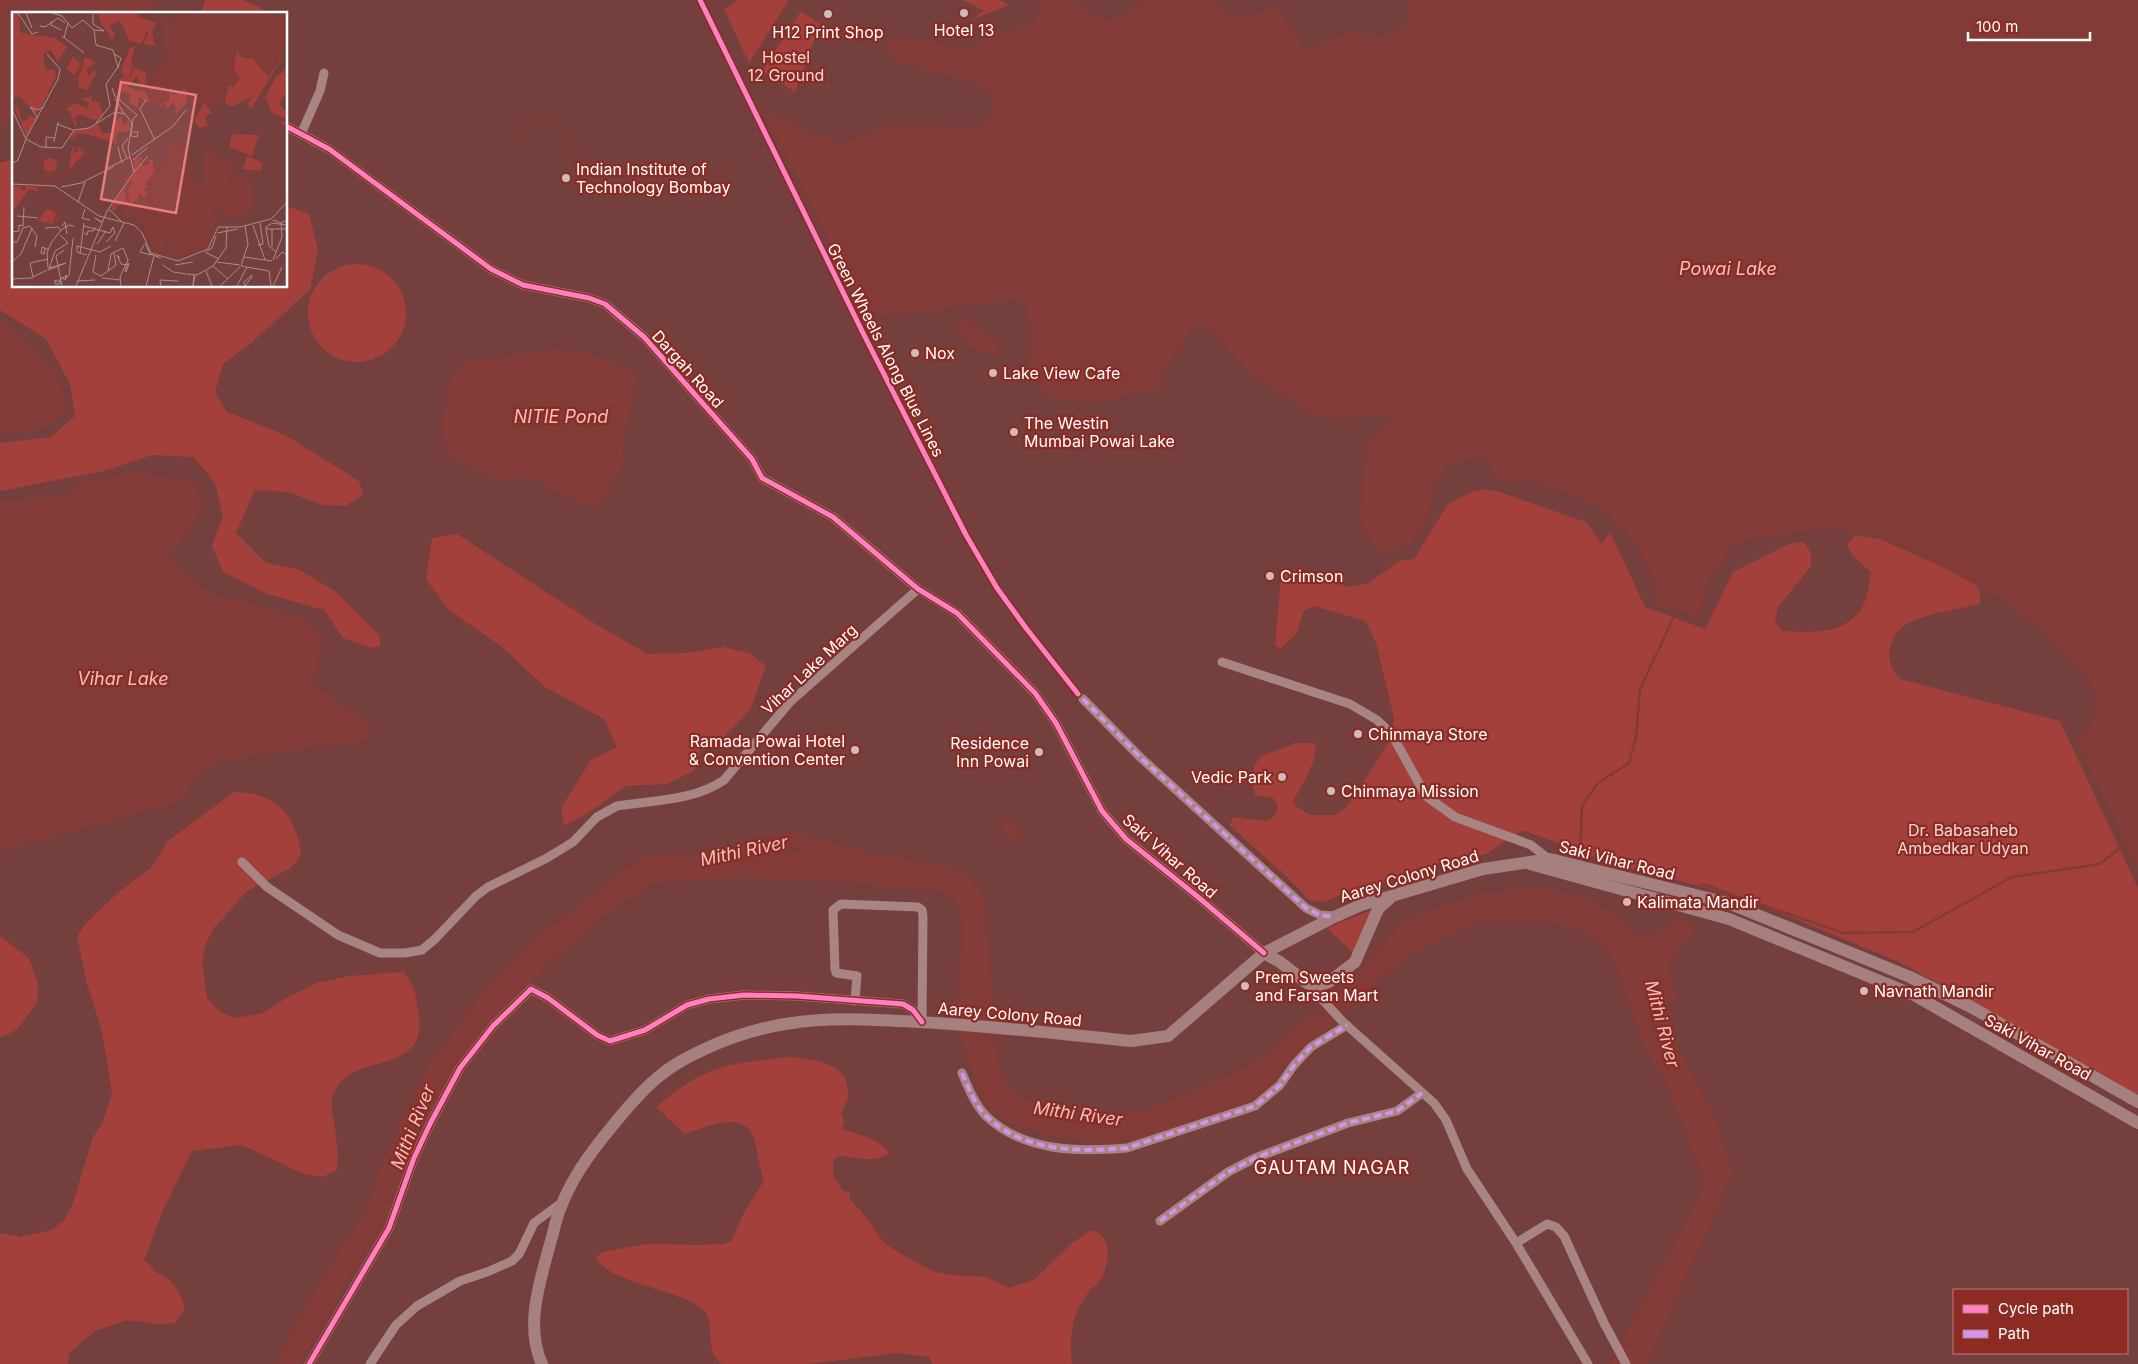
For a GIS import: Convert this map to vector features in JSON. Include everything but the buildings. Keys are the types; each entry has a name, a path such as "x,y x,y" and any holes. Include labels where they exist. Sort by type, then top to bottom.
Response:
{"main road":[{"name":"Aarey Colony Road","path":"542,1364 538,1357 533,1326 538,1296 561,1203 588,1156 620,1117 662,1074 698,1052 745,1032 794,1021 851,1018 949,1024 1131,1041 1168,1036 1264,953 1334,916 1361,904 1500,865 1528,863"},
{"name":"Saki Vihar Road","path":"1528,863 1550,865 1728,903 1916,980 1971,1007 2138,1102"},
{"name":"Saki Vihar Road","path":"1550,865 1729,919 1914,995 2138,1123"},
{"path":"1307,983 1319,985 1328,982 1355,962 1369,926 1378,910 1394,894"},
{"path":"1688,908 1693,895"},
{"path":"1752,929 1758,915"},
{"name":"Saki Vihar Road","path":"1264,953 1280,962 1307,983"}],"street":[{"path":"301,134 320,91 324,73"},
{"name":"Dargah Road","path":"288,127 329,149 491,269 523,285 589,298 605,304 644,337 752,459 762,478 833,517 918,589"},
{"name":"Vihar Lake Marg","path":"242,862 267,887 338,935 380,952 405,953 422,950 476,896 488,887 547,858 573,842 597,817 617,806 698,794 724,780 790,702 918,589"},
{"name":"Saki Vihar Road","path":"918,589 957,614 1035,693 1056,723 1102,811 1126,839 1198,896 1264,953"},
{"path":"1222,662 1350,704 1377,720 1392,733 1426,796 1454,817 1531,845 1550,865"},
{"path":"1083,699 1140,757 1306,908 1320,915 1334,916"},
{"path":"855,1001 856,976 840,975 834,969 833,910 841,904 918,907 923,916 922,1022"},
{"path":"1307,983 1316,995 1345,1023 1434,1103 1446,1120 1467,1169 1516,1243 1588,1364"},
{"path":"309,1364 389,1228 414,1158 460,1068 493,1026 530,989 548,998 597,1035 610,1041 644,1030 687,1005 709,999 744,995 797,996 903,1004 913,1010 922,1022"},
{"path":"962,1073 970,1091 986,1115 1023,1140 1043,1147 1105,1150 1127,1148 1255,1106 1270,1095 1311,1047 1345,1023"},
{"path":"1160,1221 1228,1172 1255,1158 1348,1123 1397,1111 1422,1093"},
{"path":"370,1364 396,1325 417,1306 460,1281 512,1261 519,1254 534,1223 561,1203"},
{"path":"1521,1240 1547,1224 1556,1227 1564,1236 1604,1323 1626,1364"}],"green space":[{"path":"205,0 243,0 263,9 262,12 202,12"},
{"name":"Hostel 12 Ground","path":"739,0 789,0 749,63 724,9"},
{"path":"962,0 999,0 1009,5 971,20 984,10"},
{"name":"Hostel 12 Ground","path":"801,11 820,24 795,92 762,71"},
{"path":"12,160 12,288 288,288 288,207 309,214 318,250 310,290 250,344 223,364 215,392 227,412 287,436 359,481 363,495 345,506 322,505 289,492 255,490 236,533 266,563 298,569 335,591 380,636 380,646 371,648 343,638 324,610 267,594 223,572 212,546 223,516 215,483 194,457 152,455 104,471 0,491 0,443 51,437 75,416 70,384 46,339 0,310 0,163"},
{"path":"357,264 376,268 392,278 402,294 406,313 402,332 392,348 376,358 357,362 338,358 322,348 312,332 308,313 312,294 322,278 338,268"},
{"name":"Dr. Babasaheb Ambedkar Udyan","path":"1486,489 1586,522 1602,544 1610,532 1645,607 1705,629 1733,572 1791,543 1804,542 1811,553 1811,566 1778,607 1775,620 1782,631 1805,632 1827,630 1847,623 1856,616 1865,602 1871,572 1853,556 1847,545 1855,535 1880,539 1972,580 1980,591 1980,604 1931,615 1906,624 1894,637 1889,654 1890,663 1900,679 2060,721 2138,888 2138,1103 1994,1013 1899,962 1745,898 1611,863 1523,830 1486,854 1421,868 1370,888 1350,891 1324,902 1309,900 1285,875 1230,826 1233,817 1267,821 1275,815 1278,805 1273,798 1255,795 1253,785 1254,766 1261,756 1296,743 1315,743 1312,766 1293,801 1296,806 1310,815 1335,815 1347,807 1390,740 1394,718 1377,646 1366,621 1314,606 1304,610 1297,633 1281,648 1275,646 1281,577 1286,572 1295,570 1349,587 1369,583 1399,561 1414,559 1448,504 1472,492"},
{"path":"457,534 597,625 648,654 688,653 723,647 749,653 766,666 750,710 724,737 701,748 694,771 667,784 626,786 588,813 564,826 561,808 591,760 617,747 604,719 545,687 502,647 449,610 426,579 432,538"},
{"path":"234,792 261,796 281,808 295,828 301,855 291,868 247,891 213,930 206,943 202,962 207,998 218,1010 233,1018 261,1014 288,997 317,983 349,976 403,972 414,990 418,1010 419,1030 414,1044 404,1054 392,1060 349,1075 337,1087 332,1096 331,1103 337,1145 337,1170 322,1177 304,1174 242,1145 192,1151 164,1208 144,1260 156,1272 170,1280 179,1292 185,1308 175,1323 158,1324 127,1320 95,1331 69,1353 68,1364 0,1364 0,1233 20,1237 52,1230 64,1220 72,1206 93,1137 102,1124 112,1094 102,1031 87,984 77,937 85,924 120,891 152,867 168,841"},
{"path":"1372,910 1353,953 1327,928"},
{"path":"0,936 29,958 38,984 37,1002 18,1029 0,1038"},
{"path":"787,1057 827,1064 843,1075 847,1084 848,1095 841,1113 844,1121 842,1129 874,1140 889,1153 872,1159 839,1156 833,1161 833,1176 843,1191 849,1192 851,1201 863,1213 884,1243 906,1257 935,1272 986,1277 1009,1288 1034,1280 1071,1244 1091,1230 1103,1238 1108,1250 1108,1258 1100,1280 1090,1290 1076,1314 1071,1339 1072,1364 933,1364 929,1357 898,1353 808,1364 721,1364 714,1355 708,1318 701,1308 676,1295 614,1274 603,1266 596,1257 602,1252 647,1244 698,1245 723,1244 731,1241 746,1209 764,1181 754,1139 749,1130 742,1124 733,1122 713,1125 685,1134 656,1107 703,1074 739,1064"}],"water":[{"path":"0,0 157,0 154,12 12,12 12,123 0,126"},
{"name":"Powai Lake","path":"1042,0 1069,1 1081,5 1103,20 1126,16 1145,0 1214,0 1231,15 1281,10 1305,50 1349,32 1382,37 1409,25 1409,0 2138,0 2138,874 2076,739 2093,723 2095,702 2088,679 2041,628 1989,592 1912,551 1876,535 1841,529 1786,533 1736,542 1711,577 1699,617 1656,604 1651,574 1634,541 1602,507 1534,481 1496,481 1487,458 1449,462 1435,487 1425,526 1410,546 1382,551 1365,536 1360,510 1365,444 1391,419 1388,414 1342,419 1312,414 1248,371 1207,326 1194,327 1163,374 1161,388 1088,403 1046,396 1031,377 1027,309 1016,299 866,318 785,153 758,106 815,135 841,144 889,125 980,127 991,116 992,98 984,86 901,63 886,50 889,42 900,37 967,48 1035,21"},
{"path":"0,319 9,322 59,376 68,410 44,428 0,433"},
{"path":"963,320 995,339 1001,352 999,357 994,353 970,348 955,328 954,322"},
{"name":"NITIE Pond","path":"556,348 595,356 639,374 622,449 625,463 597,509 552,490 532,476 498,480 444,454 442,417 450,377 462,364"},
{"name":"Vihar Lake","path":"130,473 193,480 206,505 169,558 170,561 212,594 303,618 323,635 315,685 368,723 372,739 221,760 192,780 186,800 0,851 0,501 66,496 83,481"},
{"path":"1004,819 1010,819 1014,826 1021,830 1021,838 1014,840 1003,837 1004,831 1000,824"},
{"path":"772,850 890,857 952,867 969,876 982,893 987,918 996,1043 1001,1071 1012,1092 1036,1104 1113,1115 1141,1113 1228,1076 1261,1058 1330,1000 1405,921 1426,911 1486,892 1538,890 1566,892 1591,900 1620,918 1644,938 1658,932 1676,918 1698,927 1668,965 1671,979 1680,998 1668,1002 1677,1043 1712,1110 1734,1173 1647,1364 1610,1364 1697,1199 1703,1179 1662,1075 1646,1053 1616,969 1607,952 1596,940 1570,926 1546,922 1479,921 1407,955 1298,1054 1266,1091 1249,1104 1216,1117 1140,1138 1104,1144 1061,1138 1012,1125 987,1107 966,1060 954,1012 962,940 960,909 948,892 870,884 742,877 652,884 598,920 548,964 455,1067 409,1162 386,1226 351,1275 301,1364 275,1364 307,1302 369,1203 378,1173 429,1063 483,991 526,946 635,862 655,856"}],"waterway":[{"path":"510,134 539,120 563,127 573,152 586,165 630,177 684,184 715,172 739,168"},
{"path":"1580,852 1582,806 1598,783 1629,763 1636,737 1640,689 1678,608"},
{"name":"Mithi River","path":"721,856 793,840 869,861"},
{"path":"1702,884 1843,933 1913,932 2012,877 2100,864 2126,843"}],"marked path":[{"path":"1083,699 1140,757 1306,908 1320,915 1334,917"},
{"path":"962,1073 972,1096 982,1112 1001,1128 1017,1137 1034,1143 1071,1149 1127,1148 1255,1106 1280,1085 1294,1065 1311,1047 1347,1025"},
{"path":"1160,1221 1228,1172 1255,1158 1348,1123 1397,1111 1422,1093"}],"cycle path":[{"name":"Green Wheels Along Blue Lines","path":"700,0 863,333 966,535 997,588 1078,694"},
{"path":"288,127 329,149 491,269 523,285 589,298 605,304 644,337 752,459 762,478 833,517 918,589 957,613 1035,693 1056,723 1102,811 1126,839 1264,953"},
{"path":"309,1364 389,1228 414,1158 460,1068 493,1026 531,989 548,998 597,1035 610,1041 645,1030 687,1005 709,999 744,995 797,996 903,1004 913,1010 922,1022"}],"place":[{"name":"Hotel 13","path":"964,13"},
{"name":"H12 Print Shop","path":"828,14"},
{"name":"Indian Institute of Technology Bombay","path":"566,178"},
{"name":"Nox","path":"915,353"},
{"name":"Lake View Cafe","path":"993,373"},
{"name":"The Westin Mumbai Powai Lake","path":"1014,432"},
{"name":"Crimson","path":"1270,576"},
{"name":"Chinmaya Store","path":"1358,734"},
{"name":"Ramada Powai Hotel & Convention Center","path":"855,750"},
{"name":"Residence Inn Powai","path":"1039,752"},
{"name":"Vedic Park","path":"1282,777"},
{"name":"Chinmaya Mission","path":"1331,791"},
{"name":"Kalimata Mandir","path":"1627,902"},
{"name":"Prem Sweets and Farsan Mart","path":"1245,986"},
{"name":"Navnath Mandir","path":"1864,991"}],"district":[{"name":"GAUTAM NAGAR","path":"1332,1168"}]}
